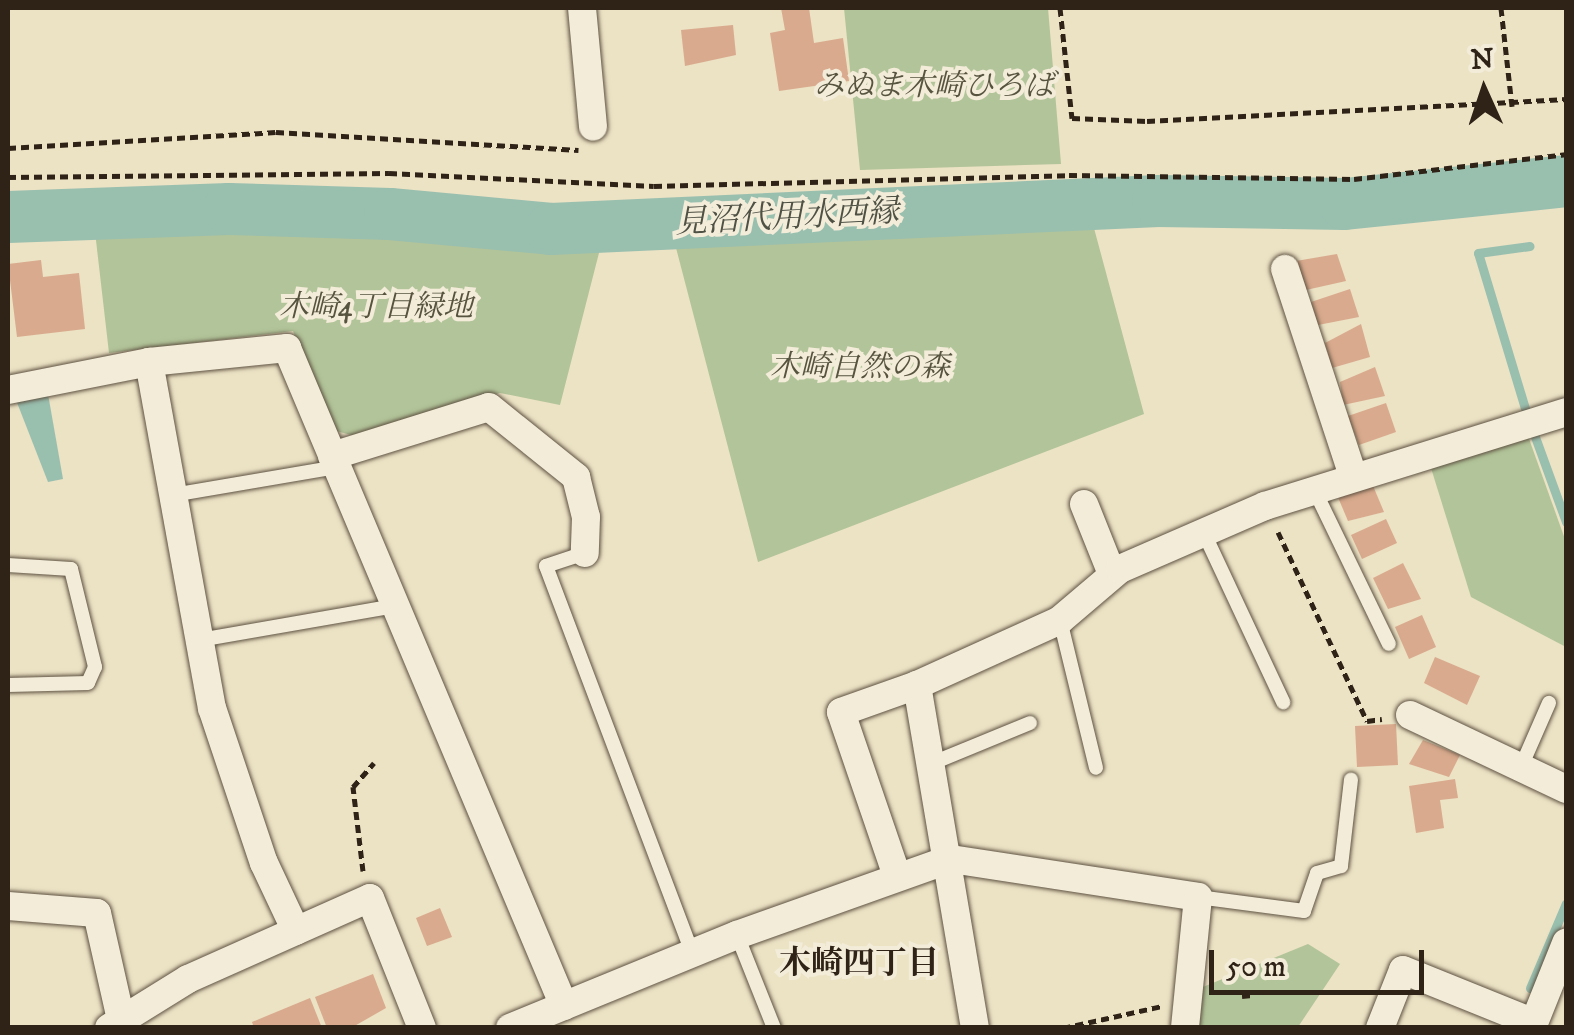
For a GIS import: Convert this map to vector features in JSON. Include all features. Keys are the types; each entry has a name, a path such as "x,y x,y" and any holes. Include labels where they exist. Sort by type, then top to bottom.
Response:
{"street":[{"path":"582,8 593,126"},
{"path":"1285,269 1353,476"},
{"path":"8,390 150,362 287,348 564,1006"},
{"path":"150,362 212,708 264,862 296,931"},
{"path":"334,461 489,408 576,476 586,517 585,553"},
{"path":"897,876 841,712 917,685 1060,620 1112,574 1204,532 1314,488 1566,412"},
{"path":"1084,504 1112,574"},
{"path":"917,685 951,859 975,1028"},
{"path":"1410,715 1566,789"},
{"path":"510,1028 692,952 951,859 1198,897 1185,1014"},
{"path":"8,906 97,913 118,1025 188,980 370,898 422,1028"},
{"path":"1380,1028 1403,970 1532,1025 1566,944"}],"lane":[{"path":"174,495 334,461"},
{"path":"1314,488 1389,644"},
{"path":"1204,532 1283,702"},
{"path":"585,553 546,566 692,952"},
{"path":"8,564 71,569 94,667 88,683 8,685"},
{"path":"200,640 395,606"},
{"path":"1060,620 1096,768"},
{"path":"1521,768 1550,703"},
{"path":"930,764 1030,723"},
{"path":"1198,897 1304,911 1317,873 1341,866 1351,780"},
{"path":"738,935 774,1028"}],"path":[{"path":"1060,8 1072,118 1148,122 1512,106 1566,99"},
{"path":"1500,8 1512,106"},
{"path":"8,148 276,132 580,150 593,126"},
{"path":"8,177 389,172 654,186 1069,175 1354,180 1566,154"},
{"path":"1270,516 1367,720 1410,715"},
{"path":"370,898 356,842 354,786 374,762"},
{"path":"1242,996 1252,995"},
{"path":"1063,1028 1185,1014"}],"green space":[{"name":"みぬま木崎ひろば","path":"844,8 1048,8 1061,164 860,170"},
{"name":"木崎自然の森","path":"1091,217 1144,414 758,562 675,244 600,249 560,405 500,393 355,436 336,431 293,331 109,353 94,223 313,218 569,239"},
{"path":"1528,436 1566,542 1566,647 1471,597 1431,468"},
{"path":"1308,944 1340,964 1298,1027 1198,1027 1198,989"}],"shaded area":[{"path":"48,394 63,479 48,482 16,400"}],"building":[{"path":"781,8 809,8 814,43 843,38 849,81 779,91 770,33 785,30"},
{"path":"733,25 736,55 685,66 681,30"},
{"path":"1337,254 1346,281 1306,290 1296,261"},
{"path":"41,260 43,277 79,273 85,329 17,337 8,264"},
{"path":"1350,289 1359,317 1318,325 1311,302"},
{"path":"1361,324 1370,357 1332,368 1325,343"},
{"path":"1375,367 1385,396 1343,405 1340,382"},
{"path":"1386,403 1396,432 1359,445 1348,416"},
{"path":"1371,481 1384,512 1348,521 1337,495"},
{"path":"1386,519 1397,543 1362,559 1351,535"},
{"path":"1403,563 1421,599 1388,609 1373,578"},
{"path":"1422,615 1436,647 1409,659 1395,627"},
{"path":"1435,657 1480,676 1467,705 1424,683"},
{"path":"1396,724 1398,765 1357,767 1355,726"},
{"path":"1423,740 1460,755 1449,777 1409,764"},
{"path":"1455,779 1458,798 1440,800 1444,828 1416,833 1409,786"},
{"path":"440,908 452,937 427,946 416,918"},
{"path":"373,974 386,1008 351,1028 327,1028 315,997"},
{"path":"310,998 322,1028 254,1028 252,1022"}],"waterway":[{"name":"見沼代用水西縁","path":"8,217 229,209 390,214 551,229 1158,201 1345,204 1566,181"},
{"path":"1527,415 1478,253 1530,246"},
{"path":"1534,434 1566,522"},
{"path":"1530,988 1566,903"}],"district":[{"name":"木崎四丁目","path":"859,964"}],"park label":[{"name":"木崎4丁目緑地","path":"376,308"}]}
